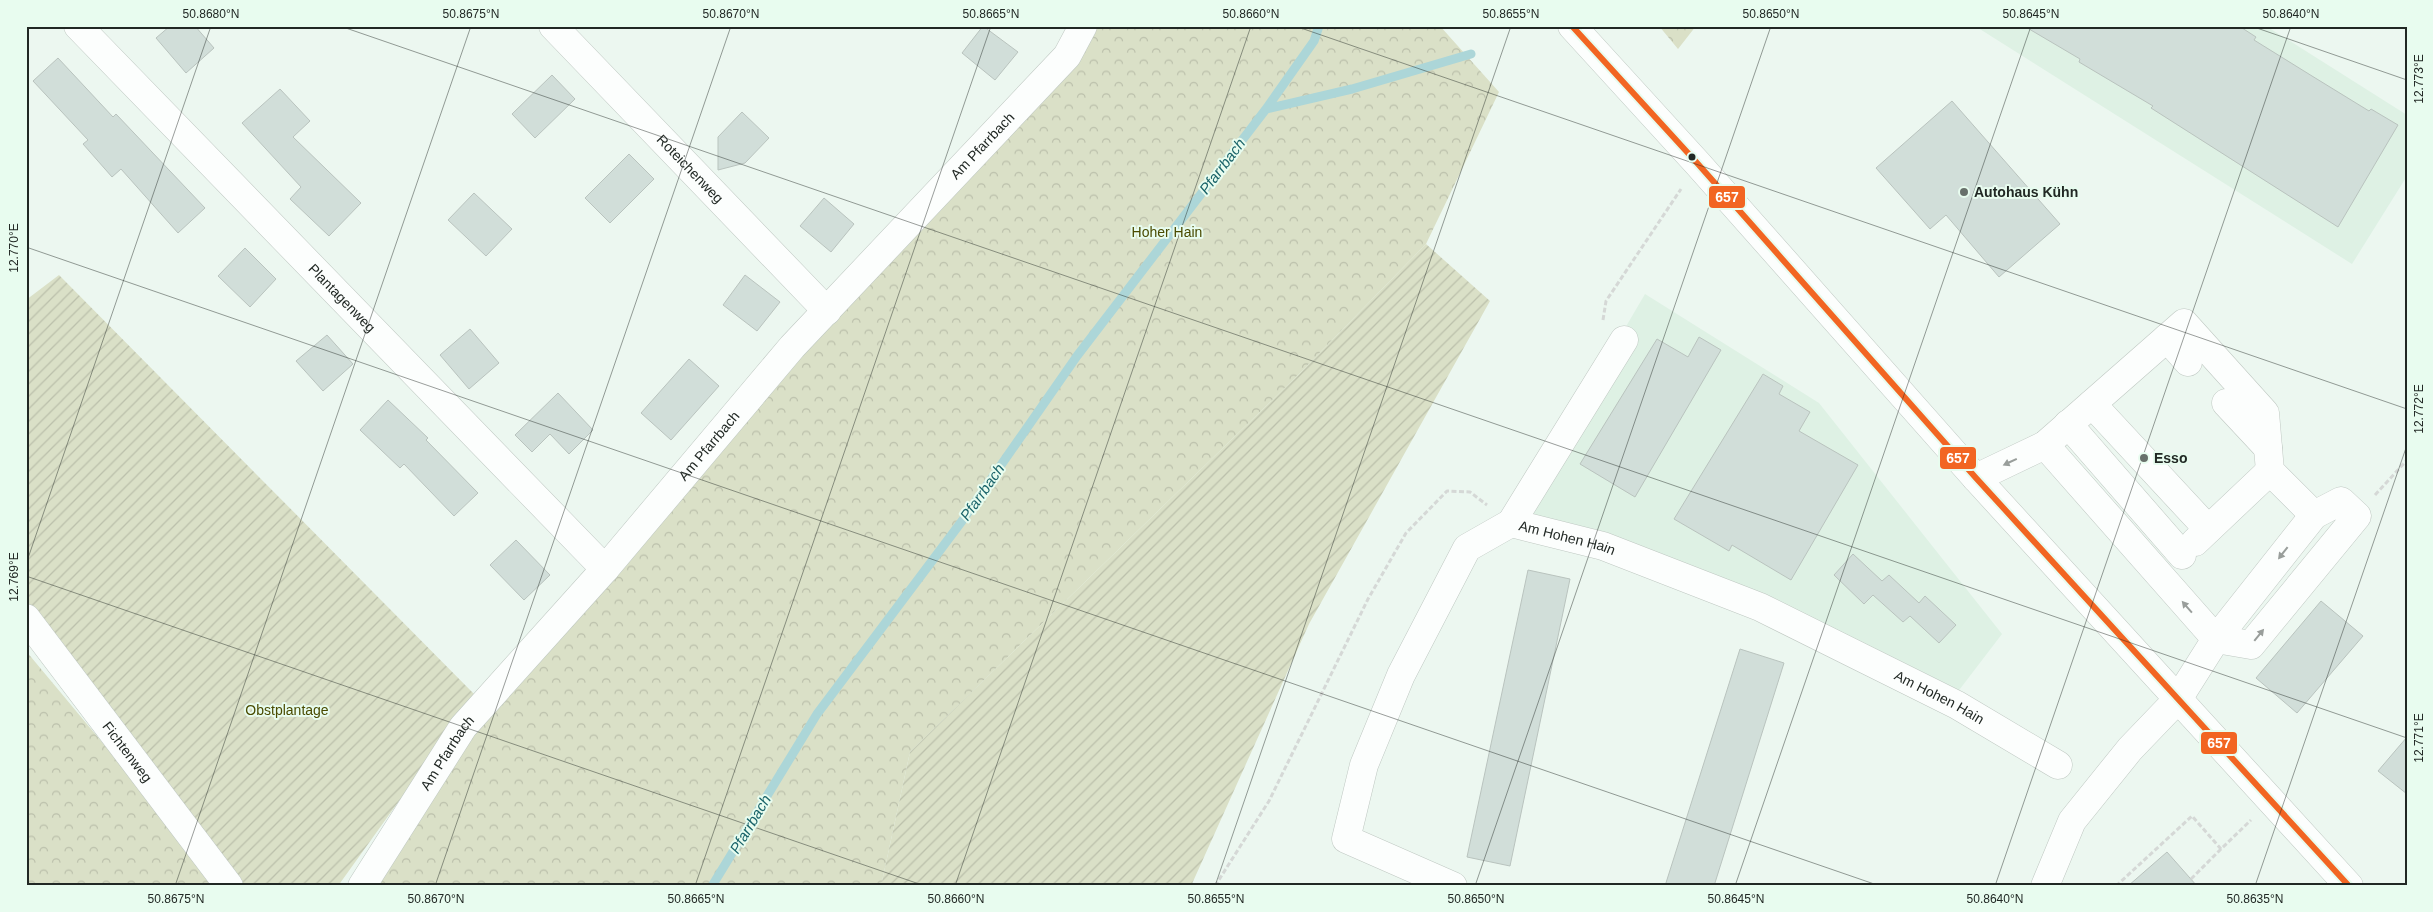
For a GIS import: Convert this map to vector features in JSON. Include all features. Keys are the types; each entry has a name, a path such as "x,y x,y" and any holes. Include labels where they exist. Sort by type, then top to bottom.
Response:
{"street":[{"name":"Plantagenweg","path":"78,26 605,569"},
{"name":"Roteichenweg","path":"553,26 827,311"},
{"name":"Am Pfarrbach","path":"362,886 464,727 605,569 792,347 930,198 1067,56 1083,26"},
{"path":"1572,26 1698,164 1976,478 2349,886"},
{"path":"1976,478 2045,445 2184,323 2266,413 2269,460 2208,529 2159,575"},
{"path":"2167,338 2188,362"},
{"path":"1511,523 1624,340"},
{"path":"2226,403 2314,515"},
{"path":"2092,404 2208,529"},
{"path":"2068,424 2182,555"},
{"path":"2045,445 2216,639 2251,646 2357,516 2341,501 2314,515 2216,639 2178,699 2130,749 2072,821 2045,886"},
{"name":"Am Hohen Hain","path":"1453,886 1346,839 1364,765 1401,675 1467,548 1511,523 1603,546 1760,608 1956,705 2058,765"},
{"name":"Fichtenweg","path":"26,618 229,886"}],"path":[{"path":"1624,340 1602,325 1606,301 1698,164"},
{"path":"2357,516 2407,460"},
{"path":"1215,886 1269,801 1368,599 1406,533 1447,491 1470,492 1511,523"},
{"path":"2116,886 2192,816 2221,849"},
{"path":"2191,879 2232,839"}],"shaded area":[{"path":"1975,26 2266,26 2407,115 2407,176 2352,264"},
{"path":"1645,294 1819,403 2002,634 1950,702 1736,598 1511,523"}],"green space":[{"name":"Hoher Hain","path":"1083,26 1440,26 1499,92 1426,244 1299,374 910,752 881,886 353,886 464,727"},
{"path":"1659,26 1696,26 1678,49"},
{"path":"1426,244 1490,301 1309,624 1191,886 881,886 910,752 1299,374"},
{"name":"Obstplantage","path":"59,275 475,695 338,886 240,886 26,602 26,300"},
{"path":"26,651 222,886 26,886"}],"building":[{"path":"170,26 195,26 214,48 186,73 156,38"},
{"path":"983,26 1018,52 995,80 962,53"},
{"path":"2024,26 2239,26 2256,37 2254,40 2369,111 2371,109 2398,125 2338,227 2151,108 2153,106 2079,62 2080,59"},
{"path":"58,58 113,117 116,114 205,208 178,233 121,169 112,177 83,144 88,140 33,81"},
{"path":"552,75 575,99 535,138 512,114"},
{"path":"280,89 310,121 293,137 361,203 329,236 290,199 301,187 242,123"},
{"name":"Autohaus Kühn","path":"1952,101 2060,224 1999,277 1946,215 1930,229 1876,168"},
{"path":"742,112 769,138 745,163 718,170 718,137"},
{"path":"629,154 654,179 610,223 585,198"},
{"path":"474,193 512,229 486,256 448,220"},
{"path":"824,198 854,224 831,252 800,226"},
{"path":"245,248 276,279 250,307 218,276"},
{"path":"745,275 780,302 757,331 723,305"},
{"path":"470,329 499,363 469,389 440,355"},
{"path":"327,335 353,364 323,391 296,361"},
{"path":"1699,337 1721,350 1635,497 1580,464 1657,339 1688,357"},
{"path":"689,359 719,386 671,440 641,413"},
{"path":"1763,374 1783,386 1779,394 1810,412 1799,431 1858,465 1791,580 1732,545 1729,551 1674,519"},
{"path":"558,393 593,430 569,454 550,434 532,452 515,435"},
{"path":"388,400 428,438 426,440 478,493 454,516 404,464 400,468 360,430"},
{"path":"516,540 550,575 524,600 490,565"},
{"path":"1853,554 1882,581 1889,575 1919,603 1925,596 1956,625 1939,643 1910,616 1903,622 1873,595 1864,604 1834,575"},
{"path":"1528,570 1570,579 1510,866 1467,857"},
{"path":"2321,601 2363,636 2297,713 2256,678"},
{"path":"1740,649 1784,663 1714,886 1665,886"},
{"path":"2407,737 2407,794 2378,771"},
{"path":"2167,852 2197,886 2128,886"}],"waterway":[{"name":"Pfarrbach","path":"712,886 817,714 962,521 1077,356 1266,109 1314,41 1319,26"},
{"name":"Pfarrbach","path":"1266,109 1352,89 1471,54"}],"transit line":[{"name":"657","path":"1572,26 1698,164 1976,478 2349,886"}],"place":[{"name":"Autohaus Kühn","path":"1964,192"},
{"name":"Esso","path":"2144,458"}]}
